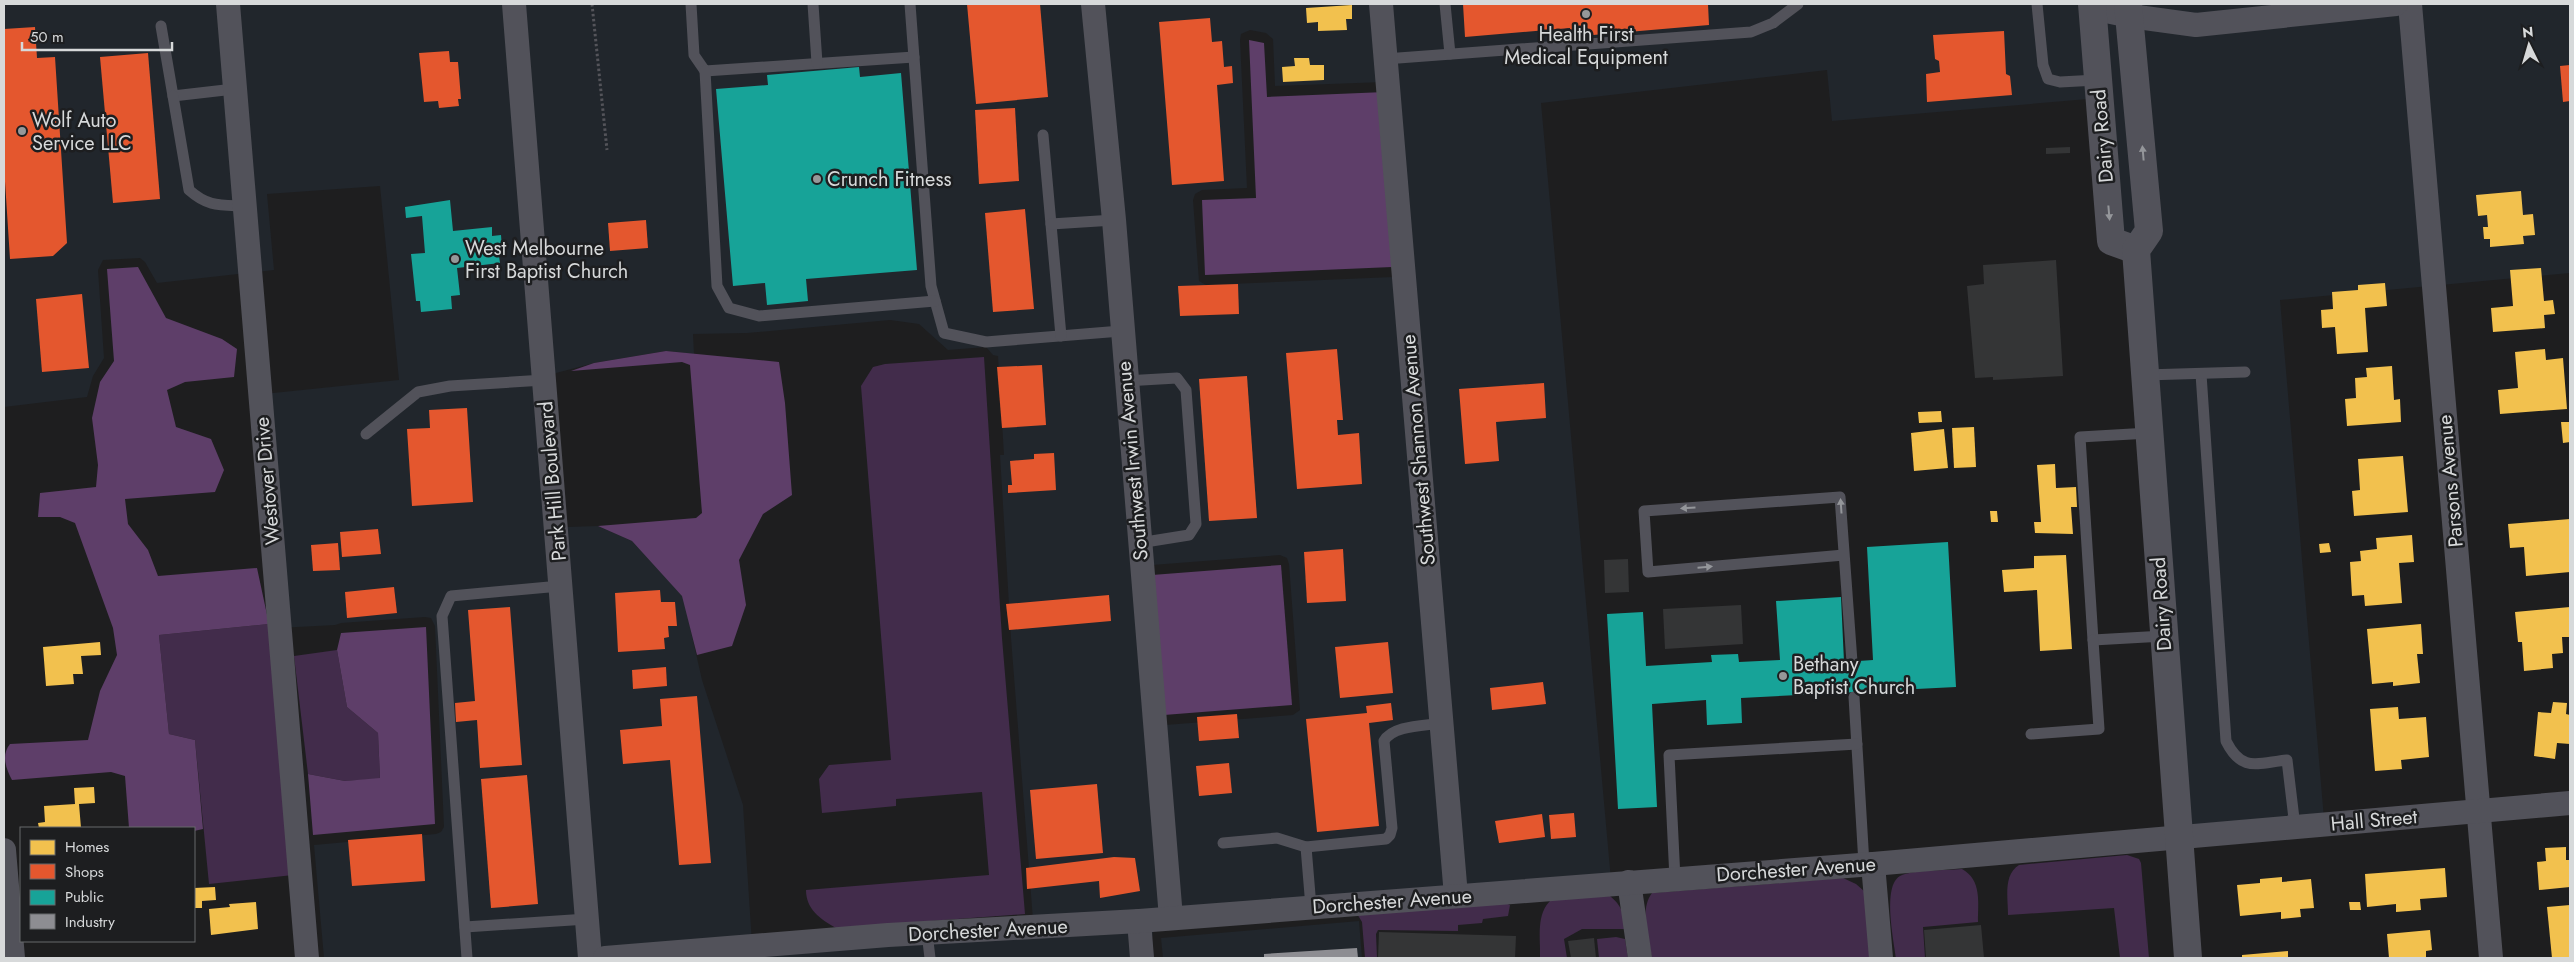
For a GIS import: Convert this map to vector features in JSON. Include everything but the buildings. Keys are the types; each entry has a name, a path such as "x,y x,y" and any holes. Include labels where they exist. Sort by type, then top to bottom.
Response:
{"street":[{"name":"Westover Drive","path":"228,4 307,958"},
{"name":"Park Hill Boulevard","path":"514,4 590,958"},
{"name":"Southwest Irwin Avenue","path":"1093,4 1114,220 1125,381 1171,918"},
{"name":"Southwest Shannon Avenue","path":"1381,4 1456,896"},
{"path":"2092,6 2129,10 2196,25 2396,4"},
{"name":"Parsons Avenue","path":"2410,4 2491,958"},
{"name":"Dairy Road","path":"2092,6 2111,241 2136,250"},
{"name":"Dairy Road","path":"2129,10 2149,231 2136,250 2188,958"},
{"name":"Hall Street","path":"2178,837 2570,803"},
{"name":"Dorchester Avenue","path":"605,958 927,933 1139,922 1869,864 2178,837"},
{"path":"4,850 13,958"},
{"path":"1869,864 1881,958"},
{"path":"1629,882 1640,958"},
{"path":"1139,922 1142,958"}],"lane":[{"path":"691,4 694,55 705,71 717,286 729,308 760,316 935,301"},
{"path":"813,4 817,63"},
{"path":"910,4 931,286 944,333 986,342 1121,330"},
{"path":"1445,4 1450,54"},
{"path":"1386,59 1751,32 1773,23 1798,4"},
{"path":"2038,4 2043,66 2048,79 2060,82 2097,80"},
{"path":"160,26 188,190 200,200 213,205 244,206"},
{"path":"705,71 914,57"},
{"path":"173,96 234,89"},
{"path":"1043,135 1061,336"},
{"path":"1051,224 1114,220"},
{"path":"2145,375 2245,372"},
{"path":"2201,374 2226,741 2232,753 2243,763 2253,764 2287,760 2295,827"},
{"path":"1125,381 1177,378 1186,390 1196,524 1189,535 1139,542"},
{"path":"366,434 418,392 450,386 544,380"},
{"path":"2031,734 2099,729 2080,437 2149,433"},
{"path":"1844,555 1648,572 1644,511 1840,496 1852,662"},
{"path":"468,958 442,616 451,596 560,586"},
{"path":"2094,640 2164,636"},
{"path":"1854,696 1869,864"},
{"path":"1224,843 1277,838 1306,847 1386,839 1390,835 1392,828 1384,741 1387,735 1394,731 1442,723"},
{"path":"1675,879 1669,756 1857,744"},
{"path":"1306,847 1311,907"},
{"path":"465,927 587,919"},
{"path":"927,933 930,958"}],"path":[{"path":"592,4 607,150"}],"shaded area":[{"path":"4,4 2082,4 2088,99 1832,121 1827,70 1541,103 1611,880 1158,928 1153,932 1152,938 1154,958 324,958 314,845 436,834 441,832 444,827 435,626 431,618 425,617 278,628 253,395 399,380 380,186 267,194 274,270 157,283 145,262 140,258 103,260 98,270 104,358 93,376 87,397 4,407","holes":["1250,30 1266,33 1273,39 1275,86 1384,82 1393,277 1206,285 1199,281 1193,200 1195,194 1202,190 1247,188 1240,40 1241,34","890,320 919,324 948,350 986,347 993,355 998,356 1004,455 1000,455 1011,638 1033,920 752,944 743,805 702,680 683,596 632,541 598,526 567,527 552,377 556,373 594,363 666,351 694,354 693,334 747,333","1280,555 1287,558 1300,710 1293,715 1165,725 1152,565"]},
{"path":"2103,4 2118,4 2139,227 2133,236 2121,232"},
{"path":"2139,4 2570,4 2570,273 2280,300 2324,819 2188,833 2147,254"},
{"path":"1249,40 1264,43 1267,97 1385,92 1392,267 1205,275 1202,200 1256,198"},
{"path":"138,267 166,318 222,339 237,349 234,377 185,382 167,390 176,427 211,439 224,470 215,492 125,499 128,524 148,550 158,576 257,568 269,624 159,635 169,734 195,740 203,829 195,831 195,827 129,827 125,776 111,772 12,780 5,762 7,748 10,744 88,740 100,691 117,655 113,628 75,523 60,517 38,517 40,493 96,487 98,465 92,418 100,382 114,361 107,269"},
{"path":"666,351 779,362 785,403 792,495 763,514 739,560 746,605 732,646 697,655 682,596 632,541 598,526 696,518 702,513 690,365 682,362 571,371 594,363"},
{"path":"984,357 1002,638 1025,914 836,928 811,908 808,903 806,890 989,875 982,792 896,799 896,806 822,813 819,779 829,765 891,760 861,386 873,367 885,364"},
{"path":"1281,565 1292,705 1164,715 1152,575"},
{"path":"269,624 293,875 209,884 195,740 169,734 159,635"},
{"path":"426,627 435,824 313,835 308,774 345,781 380,778 378,733 347,707 337,650 341,633"},
{"path":"337,650 347,707 378,733 380,779 345,781 308,774 294,656"},
{"path":"2127,855 2139,859 2141,863 2149,958 2120,958 2114,908 2008,915 2008,881 2014,869 2019,865"},
{"path":"1962,869 1973,879 1978,892 1978,922 1923,927 1925,958 1896,958 1890,914 1891,891 1895,882 1900,876 1913,872"},
{"path":"1843,878 1856,884 1864,891 1874,958 1652,958 1645,916 1648,900 1652,893"},
{"path":"1610,896 1622,910 1624,929 1582,929 1564,939 1567,958 1540,958 1541,919 1543,912 1552,899"},
{"path":"1503,902 1510,905 1508,916 1483,919 1482,923 1458,925 1458,931 1378,930 1376,934 1377,958 1365,958 1362,922 1356,912"},
{"path":"1359,921 1362,958 1163,958 1161,938"},
{"path":"1616,937 1625,939 1628,958 1599,958 1597,939"}],"place":[{"name":"Health First Medical Equipment","path":"1586,14"},
{"name":"Wolf Auto Service LLC","path":"22,131"},
{"name":"Crunch Fitness","path":"817,179"},
{"name":"West Melbourne First Baptist Church","path":"455,259"},
{"name":"Bethany Baptist Church","path":"1783,676"}]}
